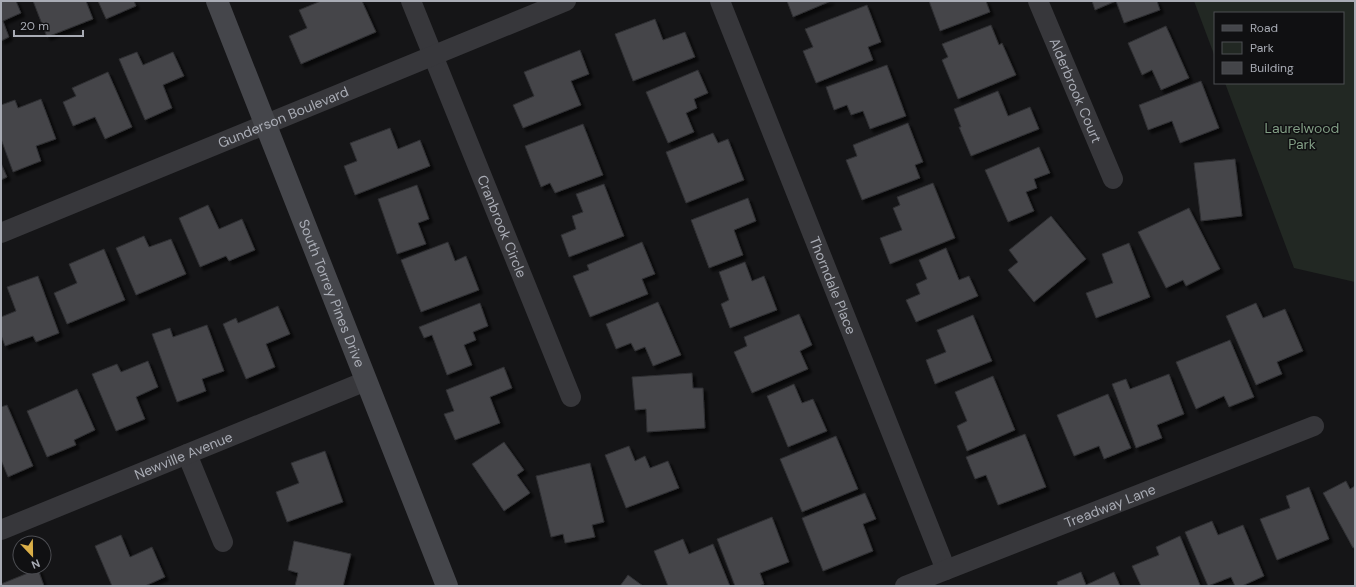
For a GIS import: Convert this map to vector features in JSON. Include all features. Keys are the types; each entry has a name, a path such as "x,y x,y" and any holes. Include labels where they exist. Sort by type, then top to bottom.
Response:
{"main road":[{"name":"South Torrey Pines Drive","path":"217,1 447,586"}],"street":[{"name":"Cranbrook Circle","path":"410,1 571,397"},
{"name":"Gunderson Boulevard","path":"1,233 566,1"},
{"name":"Thorndale Place","path":"720,1 946,570"},
{"name":"Alderbrook Court","path":"1038,1 1113,179"},
{"name":"Newville Avenue","path":"1,530 366,381"},
{"name":"Treadway Lane","path":"905,586 1314,426"},
{"path":"187,454 223,542"}],"green space":[{"name":"Laurelwood Park","path":"1194,1 1355,1 1355,282 1294,268 1225,84 1344,84 1344,12 1214,12 1214,54"}],"building":[{"path":"1,1 16,1 21,13 3,21 9,37 1,41"},
{"path":"33,1 86,1 93,19 47,37"},
{"path":"98,1 134,1 136,6 106,19"},
{"path":"321,1 362,1 376,32 301,64 289,36 307,28 299,10"},
{"path":"787,1 831,1 793,17"},
{"path":"929,1 986,1 990,12 940,31"},
{"path":"1092,1 1116,1 1095,10"},
{"path":"1116,1 1157,1 1160,10 1124,23"},
{"path":"867,5 881,42 868,47 873,60 816,83 803,51 813,47 805,29"},
{"path":"655,19 663,40 685,32 695,57 633,81 615,34"},
{"path":"991,25 999,45 1002,43 1016,75 958,99 942,60 948,57 942,44"},
{"path":"1166,26 1189,78 1161,90 1152,70 1142,75 1128,43"},
{"path":"580,50 589,74 571,81 581,105 523,128 513,105 534,96 524,72"},
{"path":"137,52 143,65 173,52 184,76 163,85 172,108 145,120 119,59"},
{"path":"887,65 906,116 870,129 863,111 851,115 847,105 834,110 826,87"},
{"path":"698,70 708,93 694,99 697,108 686,113 694,132 668,143 646,92"},
{"path":"108,72 132,127 105,139 95,117 73,126 63,102 76,96 72,88"},
{"path":"1201,81 1219,128 1180,143 1172,121 1148,130 1139,105"},
{"path":"998,91 1008,116 1030,107 1039,129 971,156 959,127 961,127 954,109"},
{"path":"41,99 56,139 36,146 41,161 13,172 1,139 1,105 15,100 18,108"},
{"path":"908,123 923,162 915,165 920,178 862,200 846,160 857,156 853,145"},
{"path":"583,124 603,175 555,193 550,183 541,187 525,146"},
{"path":"390,128 398,149 420,140 430,166 355,195 344,166 357,161 350,143"},
{"path":"713,133 718,143 728,139 744,180 686,203 666,152"},
{"path":"1039,147 1050,173 1034,179 1037,188 1026,192 1034,211 1008,222 985,170"},
{"path":"1235,159 1242,216 1201,221 1194,163"},
{"path":"1,163 7,177 1,180"},
{"path":"933,183 955,238 890,264 880,238 902,230 893,208 900,205 897,197"},
{"path":"604,184 624,236 569,257 561,235 576,229 572,216 583,212 576,194"},
{"path":"417,185 429,219 418,223 426,244 397,254 378,199"},
{"path":"748,198 756,221 734,230 743,255 709,268 691,220"},
{"path":"208,205 219,229 242,219 255,250 229,261 226,256 200,267 179,218"},
{"path":"1189,208 1220,269 1186,286 1183,280 1166,288 1138,232"},
{"path":"1051,216 1086,259 1034,302 1008,270 1018,262 1009,250"},
{"path":"144,236 149,247 171,239 186,274 136,295 116,248"},
{"path":"448,242 455,261 466,256 479,290 421,312 401,260"},
{"path":"642,242 655,274 642,279 648,294 590,317 573,276 589,270 587,265"},
{"path":"1129,243 1150,297 1096,318 1086,293 1113,283 1102,254"},
{"path":"946,248 959,280 969,276 978,296 916,322 906,300 920,294 916,284 927,279 919,260"},
{"path":"104,249 125,300 67,324 54,293 77,283 69,264"},
{"path":"745,262 752,281 764,276 777,310 730,328 721,304 729,300 719,272"},
{"path":"38,276 59,333 36,342 33,336 5,346 1,335 1,317 16,311 7,287"},
{"path":"658,302 681,355 653,366 645,347 635,351 631,343 616,349 606,324"},
{"path":"480,303 488,326 473,332 476,340 464,345 472,365 447,375 432,335 424,338 419,327"},
{"path":"1256,303 1263,318 1285,309 1303,351 1277,362 1282,374 1256,385 1226,316"},
{"path":"278,306 290,334 266,344 275,367 246,379 223,324 236,318 238,323"},
{"path":"799,314 812,345 800,351 808,369 752,393 734,352 747,346 744,337"},
{"path":"973,315 992,361 935,384 926,360 946,352 937,330"},
{"path":"207,325 224,371 202,379 206,391 177,402 152,334 170,328 173,337"},
{"path":"1230,340 1254,397 1229,407 1224,396 1196,409 1176,362"},
{"path":"148,361 158,387 136,397 145,419 116,431 92,374 117,364 121,372"},
{"path":"504,367 512,388 490,397 500,423 455,440 444,414 454,411 446,390"},
{"path":"692,373 693,388 703,388 705,428 647,432 646,409 635,410 632,377"},
{"path":"1169,374 1184,414 1157,425 1162,438 1136,448 1112,384 1126,379 1130,389"},
{"path":"993,376 1015,430 967,451 957,426 967,421 955,392"},
{"path":"794,384 802,403 813,399 827,431 788,447 767,396"},
{"path":"77,389 95,430 74,440 76,445 47,457 27,411"},
{"path":"1108,394 1131,448 1104,459 1099,446 1074,456 1057,415"},
{"path":"7,405 33,466 8,477 1,460 1,407"},
{"path":"1025,434 1046,487 998,505 986,475 975,479 966,457"},
{"path":"836,436 858,489 802,512 780,459"},
{"path":"504,442 524,470 517,475 530,493 504,511 472,464"},
{"path":"629,446 635,461 645,456 650,468 668,461 679,488 626,508 605,455"},
{"path":"325,451 343,502 287,522 276,492 299,483 291,463"},
{"path":"590,463 604,522 592,525 595,537 565,543 563,534 551,537 536,476"},
{"path":"1346,481 1350,489 1355,486 1355,547 1353,548 1323,493"},
{"path":"1309,487 1329,539 1277,560 1260,519 1290,508 1286,496"},
{"path":"865,493 876,519 863,524 873,551 823,571 802,518"},
{"path":"772,517 789,562 760,573 764,584 759,586 735,586 717,539"},
{"path":"1212,521 1218,535 1243,525 1264,576 1242,586 1235,586 1231,577 1208,586 1185,532"},
{"path":"121,535 130,557 152,547 165,577 145,586 112,586 95,546"},
{"path":"1180,536 1200,585 1141,586 1132,566 1159,555 1156,547"},
{"path":"683,539 689,554 713,544 730,586 668,586 654,551"},
{"path":"294,541 351,554 343,586 295,586 298,573 288,570"},
{"path":"1081,572 1086,585 1114,572 1120,586 1058,586 1057,582"},
{"path":"23,575 40,575 44,586 1,586 1,584"},
{"path":"628,575 643,586 620,586"}]}
